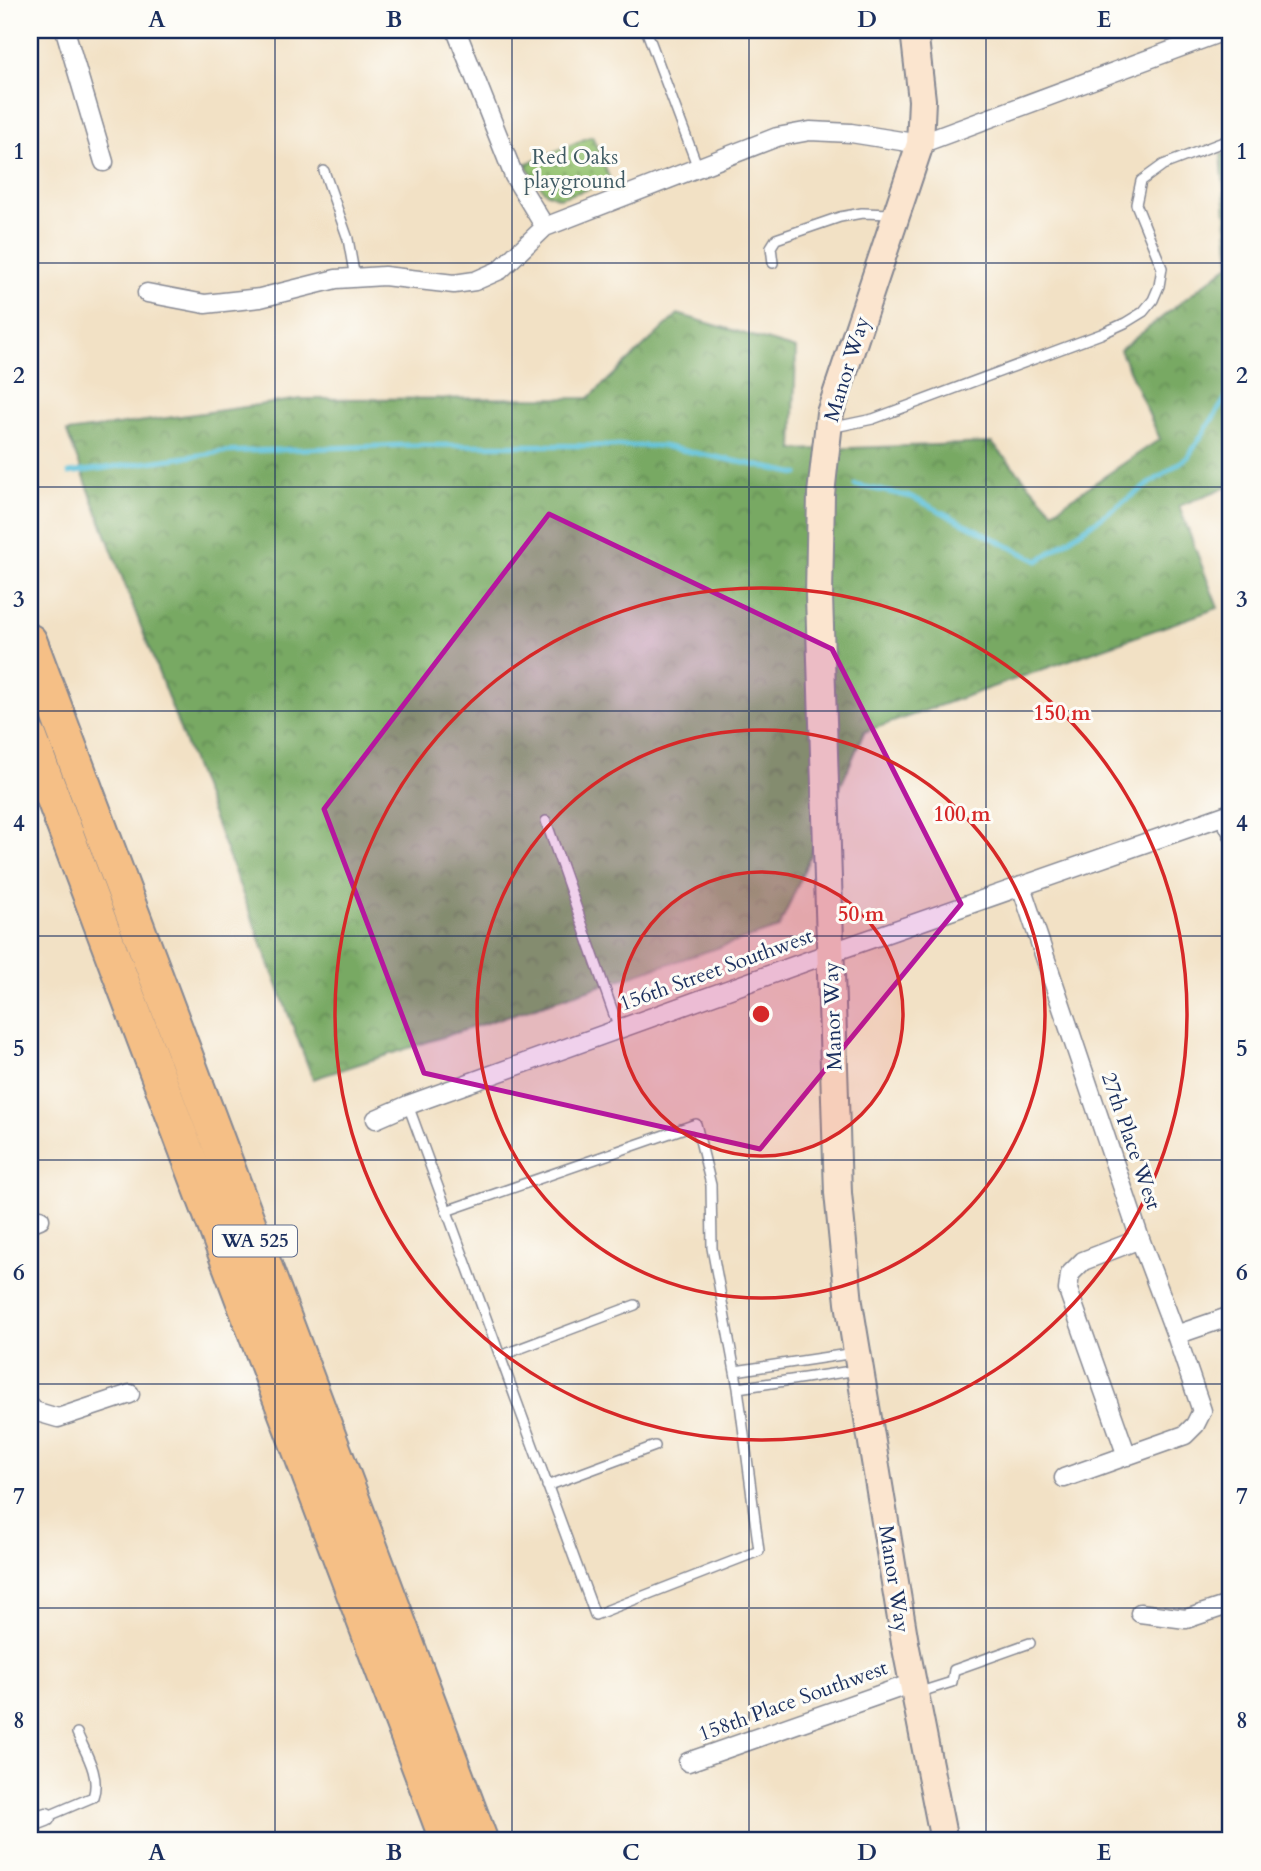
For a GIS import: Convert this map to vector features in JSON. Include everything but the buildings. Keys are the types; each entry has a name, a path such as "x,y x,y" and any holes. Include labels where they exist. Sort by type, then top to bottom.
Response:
{"highway":[{"name":"WA 525","path":"30,641 481,1841"},
{"name":"WA 525","path":"30,737 447,1841"}],"street":[{"path":"65,30 104,162"},
{"path":"456,30 514,176 545,227"},
{"name":"Manor Way","path":"914,30 922,100 920,144 830,413 821,494 819,596 838,1194 858,1361 914,1688 944,1841"},
{"path":"146,293 205,304 260,298 336,278 384,276 454,285 475,281 500,270 545,227 778,137 810,131 851,133 920,144 1227,30"},
{"name":"156th Street Southwest","path":"376,1119 408,1105 830,953 1225,815"},
{"name":"27th Place West","path":"1021,886 1140,1239 1202,1411 1195,1426 1185,1435 1127,1456"},
{"path":"1064,1478 1127,1456 1068,1290 1070,1274 1083,1261 1140,1239"},
{"path":"1176,1335 1231,1316"},
{"path":"30,1406 34,1411 58,1418 130,1394"},
{"path":"1140,1613 1186,1619 1231,1604"},
{"name":"158th Place Southwest","path":"688,1762 914,1688"}],"lane":[{"path":"647,32 698,168"},
{"path":"829,429 873,419 911,405 1101,334 1143,313 1156,293 1162,268 1136,204 1141,181 1163,165 1231,139"},
{"path":"324,171 348,239 355,278"},
{"path":"774,263 771,247 776,239 841,217 862,213 897,214"},
{"path":"1225,815 1231,840"},
{"path":"546,821 619,1029"},
{"path":"408,1105 446,1211 595,1615 759,1551 738,1388 712,1248 710,1185 696,1124 446,1211"},
{"path":"500,1356 635,1305"},
{"path":"735,1371 858,1361"},
{"path":"738,1388 858,1361"},
{"path":"547,1486 655,1446"},
{"path":"914,1688 952,1682 954,1670 1030,1643"},
{"path":"38,1820 93,1797 95,1779 77,1733"}],"highlighted area":[{"path":"549,514 832,649 961,904 760,1149 424,1073 324,809"}],"green space":[{"name":"Red Oaks playground","path":"592,136 611,182 559,198 545,192 525,164"},
{"path":"1221,154 1231,154 1231,485 1179,506 1218,608 864,732 779,928 313,1079 67,432 301,399 589,398 678,314 796,349 793,450 992,443 1053,511 1160,439 1120,350 1230,264"}],"waterway":[{"path":"855,485 912,497 1038,561 1188,457 1231,390"},
{"path":"69,473 222,452 407,445 662,446 798,474"}]}
